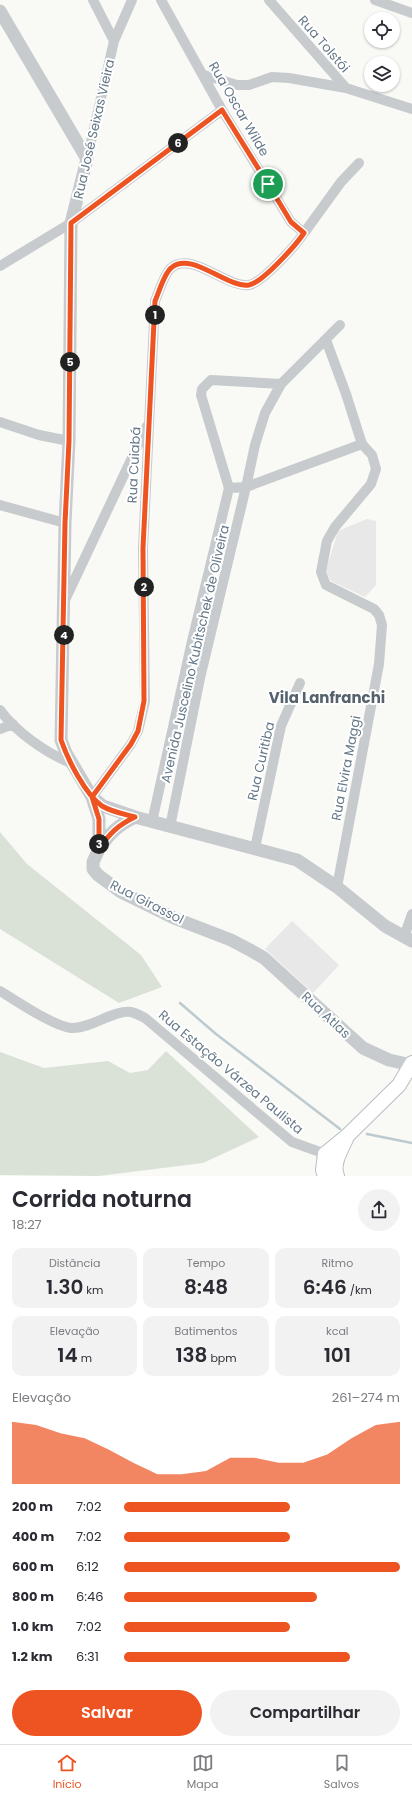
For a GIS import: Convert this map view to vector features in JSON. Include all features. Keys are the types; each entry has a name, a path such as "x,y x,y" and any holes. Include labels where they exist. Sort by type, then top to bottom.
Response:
{"main road":[{"path":"325,1176 323,1170 331,1156 347,1136 399,1085 411,1064"},
{"path":"331,1156 337,1176"}],"street":[{"path":"93,0 114,41"},
{"name":"Rua José Seixas Vieira","path":"92,797 72,763 61,740 65,523 69,441 71,223 88,159 114,41 132,0"},
{"name":"Rua Oscar Wilde","path":"161,0 204,75 222,110 291,222 304,233"},
{"name":"Rua Tolstói","path":"268,0 346,88 412,109"},
{"path":"375,0 412,13"},
{"path":"0,11 88,159"},
{"path":"204,75 237,85 250,85 272,77 289,78 346,88"},
{"path":"0,266 71,223 222,110"},
{"path":"304,233 341,182 359,163"},
{"name":"Rua Cuiabá","path":"92,797 131,744 138,731 142,717 145,684 143,548 155,301 162,283 171,268 182,263 196,265 237,285 250,285 262,278 295,246 304,233"},
{"name":"Avenida Juscelino Kubitschek de Oliveira","path":"170,827 200,678 255,445 265,413 282,384 340,325"},
{"path":"282,384 211,380 202,389 201,395 229,488 246,487 362,444 346,394 326,340"},
{"path":"64,602 149,421"},
{"path":"0,422 39,435 69,441"},
{"name":"Rua Elvira Maggi","path":"337,887 379,664 382,625 380,615 374,609 326,586 321,572 327,541 335,527 371,484 374,476 376,469 372,454 362,444"},
{"name":"Avenida Juscelino Kubitschek de Oliveira","path":"152,822 184,676 229,488"},
{"path":"0,505 65,523"},
{"path":"184,676 200,678"},
{"name":"Rua Curitiba","path":"255,848 281,726 300,683"},
{"path":"0,710 13,724 42,749 58,758 72,763"},
{"path":"0,729 13,724"},
{"path":"92,797 103,806 114,811 297,860 337,887 385,926 408,939 412,914"},
{"name":"Rua Girassol","path":"92,797 99,819 99,849 93,862 93,869 98,876 121,892 174,918 231,940 250,950"},
{"path":"99,849 107,837 116,828 135,817"},
{"name":"Rua Atlas","path":"250,950 264,958 363,1048 389,1060 411,1064"},
{"name":"Rua Estação Várzea Paulista","path":"0,991 58,1024 70,1028 79,1028 120,1014 131,1012 145,1018 292,1142 331,1156"}],"shaded area":[{"path":"367,519 376,521 376,585 365,597 331,581 326,570 338,531"},
{"path":"0,832 27,864 141,955 162,987 119,1003 0,929"},
{"path":"292,921 339,965 313,993 265,949"},
{"path":"166,1051 259,1137 203,1163 98,1176 0,1175 0,1052 44,1068 108,1061 130,1073 148,1070"}],"waterway":[{"path":"180,1003 216,1034 340,1129"},
{"path":"367,1134 412,1143"}],"district":[{"name":"Vila Lanfranchi","path":"327,697"}],"route":[{"path":"268,184 222,110 71,223 69,441 65,523 61,740 66,754 92,797 103,806 135,817 116,828 107,837 99,849 99,819 92,797 131,744 138,731 144,701 143,548 155,301 162,283 171,268 182,263 196,265 237,285 250,285 262,278 295,246 304,233 291,222 268,184"}]}
